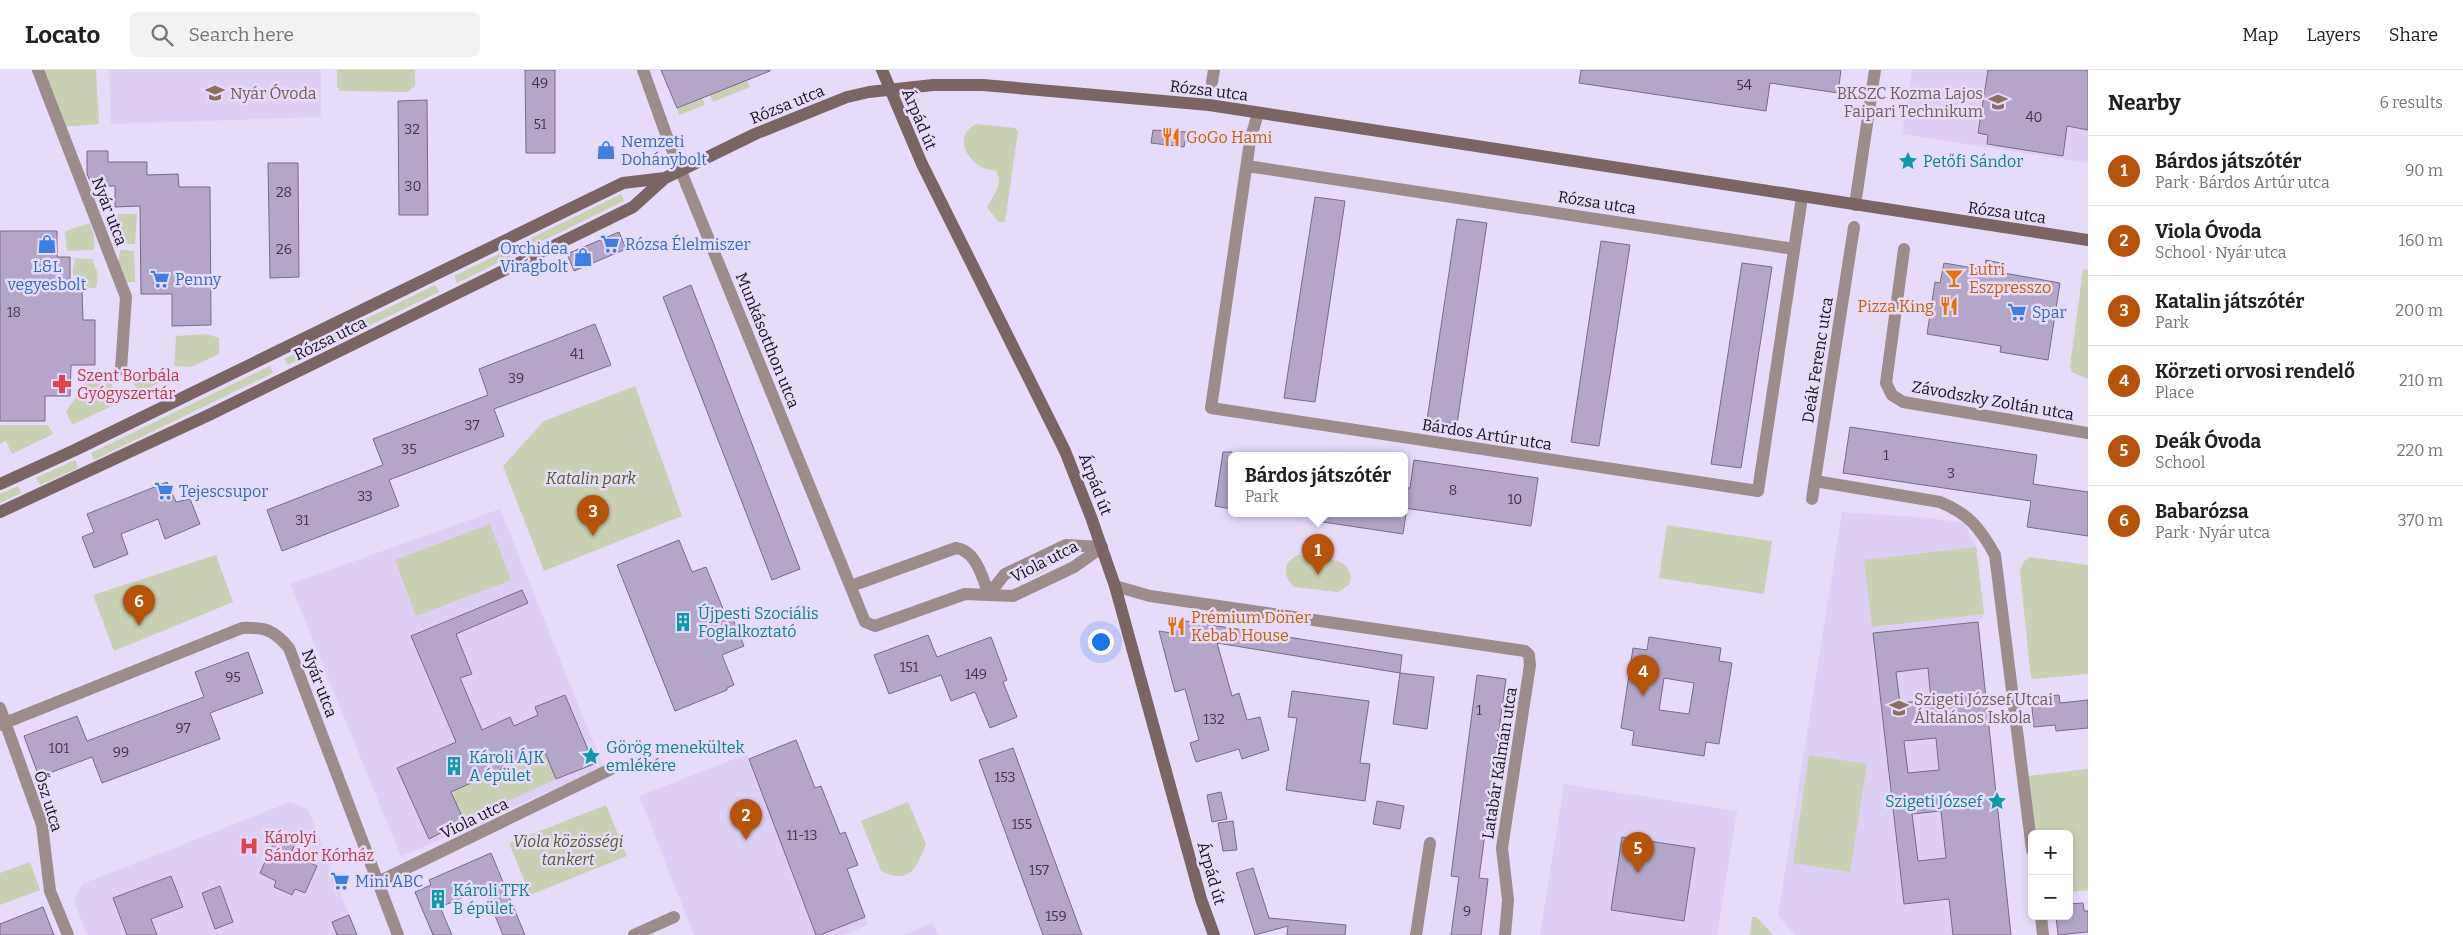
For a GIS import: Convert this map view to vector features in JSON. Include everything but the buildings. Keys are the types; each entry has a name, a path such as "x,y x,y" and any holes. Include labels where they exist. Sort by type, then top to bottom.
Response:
{"street":[{"name":"Nyár utca","path":"38,70 126,297 120,368"},
{"name":"Munkásotthon utca","path":"642,70 865,622"},
{"name":"Árpád út","path":"882,70 922,164 1065,451 1115,586 1164,756 1201,899 1214,935"},
{"path":"1855,205 1875,70"},
{"name":"Rózsa utca","path":"0,512 211,414 633,207 665,178 755,134 848,97 890,90 933,85 1020,87 1209,105 2088,240"},
{"name":"Rózsa utca","path":"1211,408 1251,135 1258,113"},
{"name":"Rózsa utca","path":"1247,166 1794,249"},
{"name":"Rózsa utca","path":"0,484 75,450 623,183 665,178"},
{"path":"1794,249 1802,197"},
{"name":"Deák Ferenc utca","path":"1812,499 1854,227"},
{"name":"Bárdos Artúr utca","path":"1211,408 1758,491 1794,249"},
{"name":"Závodszky Zoltán utca","path":"1904,249 1886,383 1892,395 1903,402 2088,433"},
{"path":"1815,482 1940,502 1958,510 1973,522 1985,536 1995,555 2029,830"},
{"name":"Viola utca","path":"987,590 1005,574 1066,544 1102,548"},
{"path":"851,586 956,548 965,550 970,555 987,590"},
{"name":"Viola utca","path":"865,622 875,626 965,594 987,590 1013,596 1074,567 1102,548"},
{"name":"Latabár Kálmán utca","path":"1115,586 1150,596 1525,651 1529,656 1530,665 1502,848 1508,900 1505,935"},
{"name":"Nyár utca","path":"3,724 242,628 259,627 278,635 289,648 398,935"},
{"name":"Ősz utca","path":"0,708 3,724 42,825 50,890 68,935"},
{"name":"Viola utca","path":"378,882 611,769"},
{"path":"1416,935 1430,843"},
{"path":"634,935 674,917"},
{"path":"2041,920 2043,935"}],"shaded area":[{"name":"Nyár Óvoda","path":"109,70 321,70 321,117 111,124"},
{"name":"BKSZC Kozma Lajos Faipari Technikum","path":"1912,70 2088,70 2088,163 1902,134"},
{"path":"500,509 603,767 401,857 290,584"},
{"name":"Szigeti József Utcai Általános Iskola","path":"1842,512 1930,518 1964,523 1976,547 1984,614 1978,622 2011,935 1795,935 1778,916"},
{"path":"796,740 868,925 843,935 694,935 639,796 747,754 749,759"},
{"path":"1564,784 1737,811 1717,935 1540,935"},
{"name":"Károlyi Sándor Kórház","path":"290,802 308,809 357,935 87,935 74,901 82,884"},
{"path":"933,923 938,935 903,935"}],"green space":[{"path":"40,70 96,70 99,124 59,127"},
{"path":"337,70 415,70 415,86 408,92 340,91 337,86"},
{"path":"747,80 750,87 713,102 710,95"},
{"path":"702,98 705,105 679,115 677,108"},
{"path":"976,124 1015,128 1018,131 1005,222 998,222 987,207 995,194 999,181 996,171 983,168 974,162 969,157 964,145 966,133"},
{"path":"621,194 624,201 457,283 454,276"},
{"path":"118,214 137,214 135,244 114,243 113,225"},
{"path":"90,223 94,236 94,250 67,251 65,231"},
{"path":"120,250 134,251 135,282 125,282 118,266"},
{"path":"75,258 92,259 98,274 96,288 74,288 73,269"},
{"path":"2083,269 2088,270 2088,379 2072,372 2070,367"},
{"path":"435,285 439,292 288,365 284,359"},
{"path":"207,334 219,338 219,354 191,367 174,366 176,336"},
{"path":"270,366 273,373 94,460 91,453"},
{"path":"166,372 168,379 138,393 133,382 132,373"},
{"path":"91,377 109,377 118,403 72,425 66,411"},
{"name":"Katalin park","path":"635,386 682,516 544,571 503,466 544,421"},
{"path":"0,425 48,425 53,434 12,454 6,441 0,444"},
{"path":"75,460 78,468 40,485 36,478"},
{"path":"18,486 21,493 0,503 0,494"},
{"path":"490,524 511,580 416,616 395,560"},
{"path":"1667,525 1772,541 1764,594 1659,578"},
{"path":"1976,547 1984,614 1872,627 1864,560"},
{"path":"216,555 233,602 114,651 93,595"},
{"path":"1298,555 1325,558 1342,563 1348,568 1350,575 1349,585 1338,592 1294,587 1287,578 1286,570 1289,561"},
{"path":"2030,557 2088,565 2088,674 2031,679 2020,572 2023,562"},
{"path":"1049,559 1052,563 1044,572 1035,576 1023,577 1022,572"},
{"path":"539,752 546,754 556,779 464,821 453,797 455,790"},
{"path":"1809,755 1867,764 1850,872 1793,863"},
{"path":"2088,769 2088,890 2073,892 2073,830 2035,830 2027,776"},
{"path":"908,802 926,844 919,861 911,872 899,876 891,875 881,871 861,821"},
{"name":"Viola közösségi tankert","path":"606,805 627,856 530,895 509,843"},
{"path":"30,862 40,890 0,905 0,873"},
{"path":"1752,917 1757,917 1773,935 1750,935"}],"place":[{"name":"Nyár Óvoda","path":"215,93"},
{"name":"BKSZC Kozma Lajos Faipari Technikum","path":"1998,102"},
{"name":"GoGo Hami","path":"1171,137"},
{"name":"Nemzeti Dohánybolt","path":"606,150"},
{"name":"Petőfi Sándor","path":"1908,161"},
{"name":"L&L vegyesbolt","path":"47,244"},
{"name":"Rózsa Élelmiszer","path":"610,244"},
{"name":"Orchidea Virágbolt","path":"583,257"},
{"name":"Lutri Eszpresszo","path":"1954,278"},
{"name":"Penny","path":"160,279"},
{"name":"Pizza King","path":"1949,306"},
{"name":"Spar","path":"2017,312"},
{"name":"Szent Borbála Gyógyszertár","path":"62,384"},
{"name":"Tejescsupor","path":"164,491"},
{"name":"Katalin játszótér","path":"593,536"},
{"name":"Bárdos játszótér","path":"1318,575"},
{"name":"Újpesti Szociális Foglalkoztató","path":"683,622"},
{"name":"Babarózsa","path":"139,626"},
{"name":"Prémium Döner Kebab House","path":"1176,626"},
{"name":"Körzeti orvosi rendelő","path":"1643,696"},
{"name":"Szigeti József Utcai Általános Iskola","path":"1899,708"},
{"name":"Görög menekültek emlékére","path":"591,756"},
{"name":"Károli ÁJK A épület","path":"454,766"},
{"name":"Szigeti József","path":"1997,801"},
{"name":"Viola Óvoda","path":"746,840"},
{"name":"Károlyi Sándor Kórház","path":"249,846"},
{"name":"Deák Óvoda","path":"1638,873"},
{"name":"Mini ABC","path":"340,881"},
{"name":"Károli TFK B épület","path":"438,899"}]}
